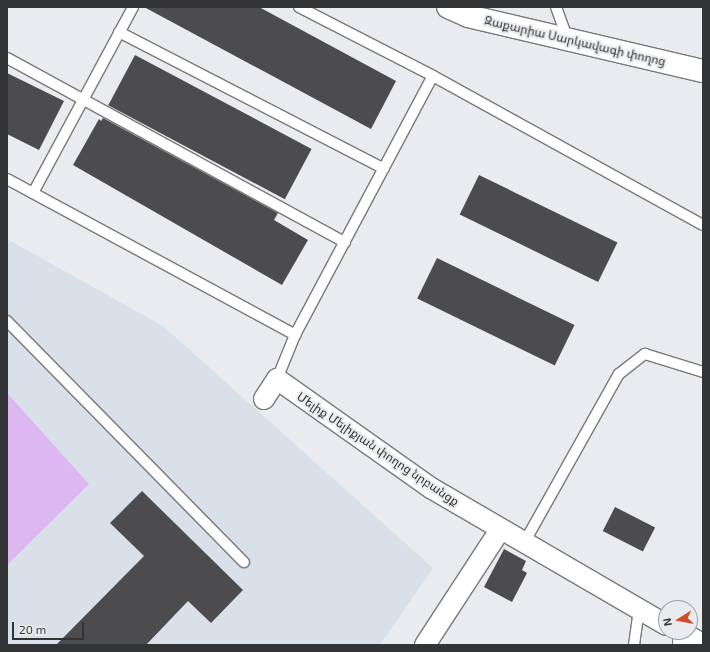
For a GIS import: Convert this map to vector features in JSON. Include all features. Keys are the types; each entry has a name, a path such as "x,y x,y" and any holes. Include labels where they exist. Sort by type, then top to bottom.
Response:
{"main road":[{"name":"Զաքարիա Սարկավագի փողոց","path":"448,7 468,16 703,71"}],"street":[{"path":"264,399 277,380"},
{"name":"Մելիք Մելիքյան փողոց նրբանցք","path":"277,380 431,488 500,530 658,621"},
{"path":"425,645 500,530"}],"lane":[{"path":"33,193 132,7"},
{"path":"299,7 433,76 703,225"},
{"path":"556,7 567,38"},
{"path":"119,32 384,169"},
{"path":"7,58 345,242"},
{"path":"277,380 296,335 433,76"},
{"path":"7,179 296,335"},
{"path":"7,321 244,562"},
{"path":"524,544 619,374 645,354 703,372"},
{"path":"634,645 639,611"}],"shaded area":[{"path":"7,239 163,326 433,568 380,645 7,645"},
{"path":"7,393 89,484 7,565"}],"building":[{"path":"144,7 259,7 396,81 371,129"},
{"path":"135,55 312,149 285,199 108,105"},
{"path":"7,73 64,101 39,150 7,134"},
{"path":"103,118 278,213 274,220 308,240 282,285 73,165 99,119 101,121"},
{"path":"479,175 617,243 598,282 460,215"},
{"path":"437,258 575,325 555,366 417,298"},
{"path":"142,491 243,590 211,623 188,601 146,645 56,645 144,556 110,523"},
{"path":"615,507 655,527 643,551 603,531"},
{"path":"504,549 526,561 522,570 527,573 512,602 484,587"}]}
